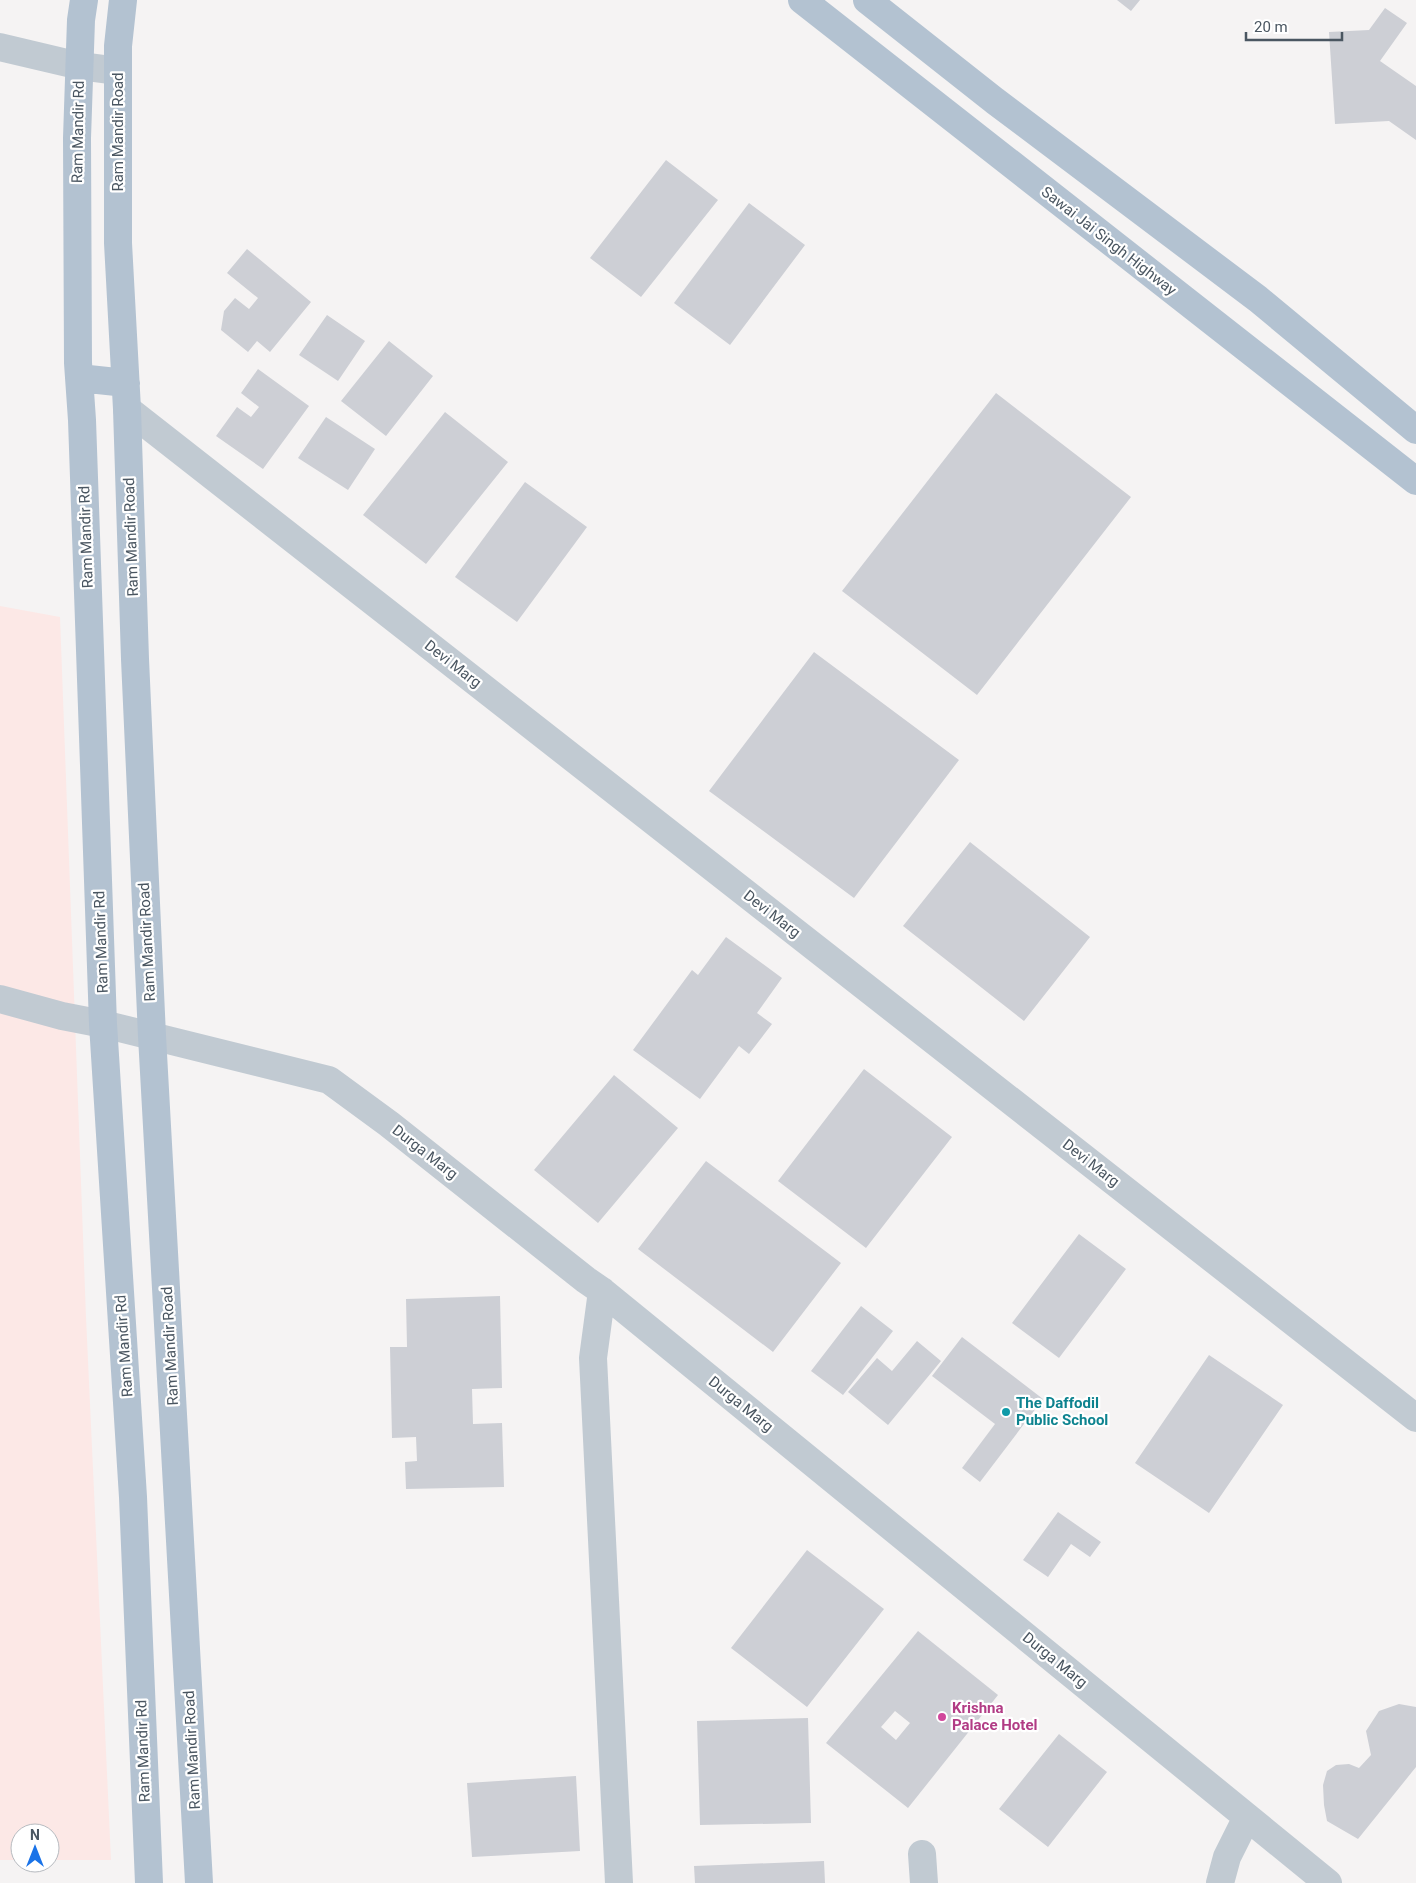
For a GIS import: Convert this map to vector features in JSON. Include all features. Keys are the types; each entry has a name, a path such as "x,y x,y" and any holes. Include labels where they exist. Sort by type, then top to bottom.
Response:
{"main road":[{"name":"Ram Mandir Rd","path":"84,0 77,138 79,378 104,1024 133,1497 149,1883"},
{"name":"Ram Mandir Road","path":"124,0 118,46 118,243 127,396 136,679 152,1036 199,1883"},
{"name":"Sawai Jai Singh Highway","path":"802,0 1416,482"},
{"path":"867,0 996,102 1258,299 1416,430"},
{"path":"79,378 127,396"}],"street":[{"path":"12,50 80,66 118,71"},
{"name":"Devi Marg","path":"127,396 1416,1418"},
{"name":"Durga Marg","path":"0,999 62,1016 104,1024 329,1080 390,1124 602,1291 1328,1883"},
{"path":"602,1291 593,1358 619,1883"},
{"path":"1220,1883 1227,1857 1247,1817"},
{"path":"922,1854 924,1883"}],"shaded area":[{"path":"0,606 60,617 86,1317 111,1860 60,1860 60,1823 10,1823 10,1860 0,1860"}],"building":[{"path":"1117,0 1140,0 1131,11"},
{"path":"1385,8 1407,23 1380,61 1416,86 1416,140 1389,121 1335,124 1329,32 1369,30"},
{"path":"666,160 718,200 641,297 590,258"},
{"path":"749,203 805,245 730,345 674,303"},
{"path":"247,249 311,302 270,352 257,341 248,352 221,330 224,311 235,298 249,309 258,298 227,273"},
{"path":"327,315 365,341 338,381 299,355"},
{"path":"389,341 433,376 386,436 341,401"},
{"path":"258,369 309,406 263,469 216,436 237,407 251,417 259,407 241,393"},
{"path":"996,393 1131,497 977,695 842,591"},
{"path":"445,412 508,462 426,564 363,515"},
{"path":"326,417 375,449 348,490 298,458"},
{"path":"525,482 587,527 517,622 455,577"},
{"path":"814,652 959,760 854,898 709,791"},
{"path":"970,842 1090,937 1024,1021 903,926"},
{"path":"726,937 782,978 757,1013 772,1024 749,1054 739,1046 700,1099 633,1050 692,970 698,975"},
{"path":"864,1069 952,1137 866,1248 778,1181"},
{"path":"614,1075 678,1128 598,1223 534,1170"},
{"path":"706,1161 841,1263 773,1352 638,1249"},
{"path":"1079,1234 1126,1269 1059,1358 1012,1323"},
{"path":"500,1296 502,1388 472,1389 473,1424 502,1423 504,1487 406,1489 405,1462 417,1461 416,1437 392,1438 390,1347 407,1347 406,1299"},
{"path":"861,1306 893,1331 843,1395 811,1371"},
{"name":"The Daffodil Public School","path":"962,1337 1043,1399 980,1482 962,1468 995,1424 932,1376"},
{"path":"917,1341 941,1361 888,1425 848,1392 877,1358 892,1371"},
{"path":"1209,1355 1283,1405 1209,1513 1135,1463"},
{"path":"1058,1512 1101,1542 1090,1557 1071,1544 1048,1577 1023,1560"},
{"path":"807,1550 884,1609 807,1707 731,1648"},
{"name":"Krishna Palace Hotel","path":"918,1631 998,1695 908,1808 826,1743","holes":["895,1711 910,1723 896,1740 881,1727"]},
{"path":"1399,1704 1416,1707 1416,1767 1358,1839 1327,1821 1323,1785 1327,1771 1336,1765 1349,1764 1359,1768 1371,1755 1366,1731 1379,1711"},
{"path":"808,1718 811,1823 700,1825 697,1721"},
{"path":"1059,1734 1107,1772 1048,1847 999,1809"},
{"path":"576,1776 580,1851 472,1857 467,1783"},
{"path":"824,1861 825,1883 695,1883 694,1866"}],"place":[{"name":"The Daffodil Public School","path":"1006,1412"},
{"name":"Krishna Palace Hotel","path":"942,1717"}]}
